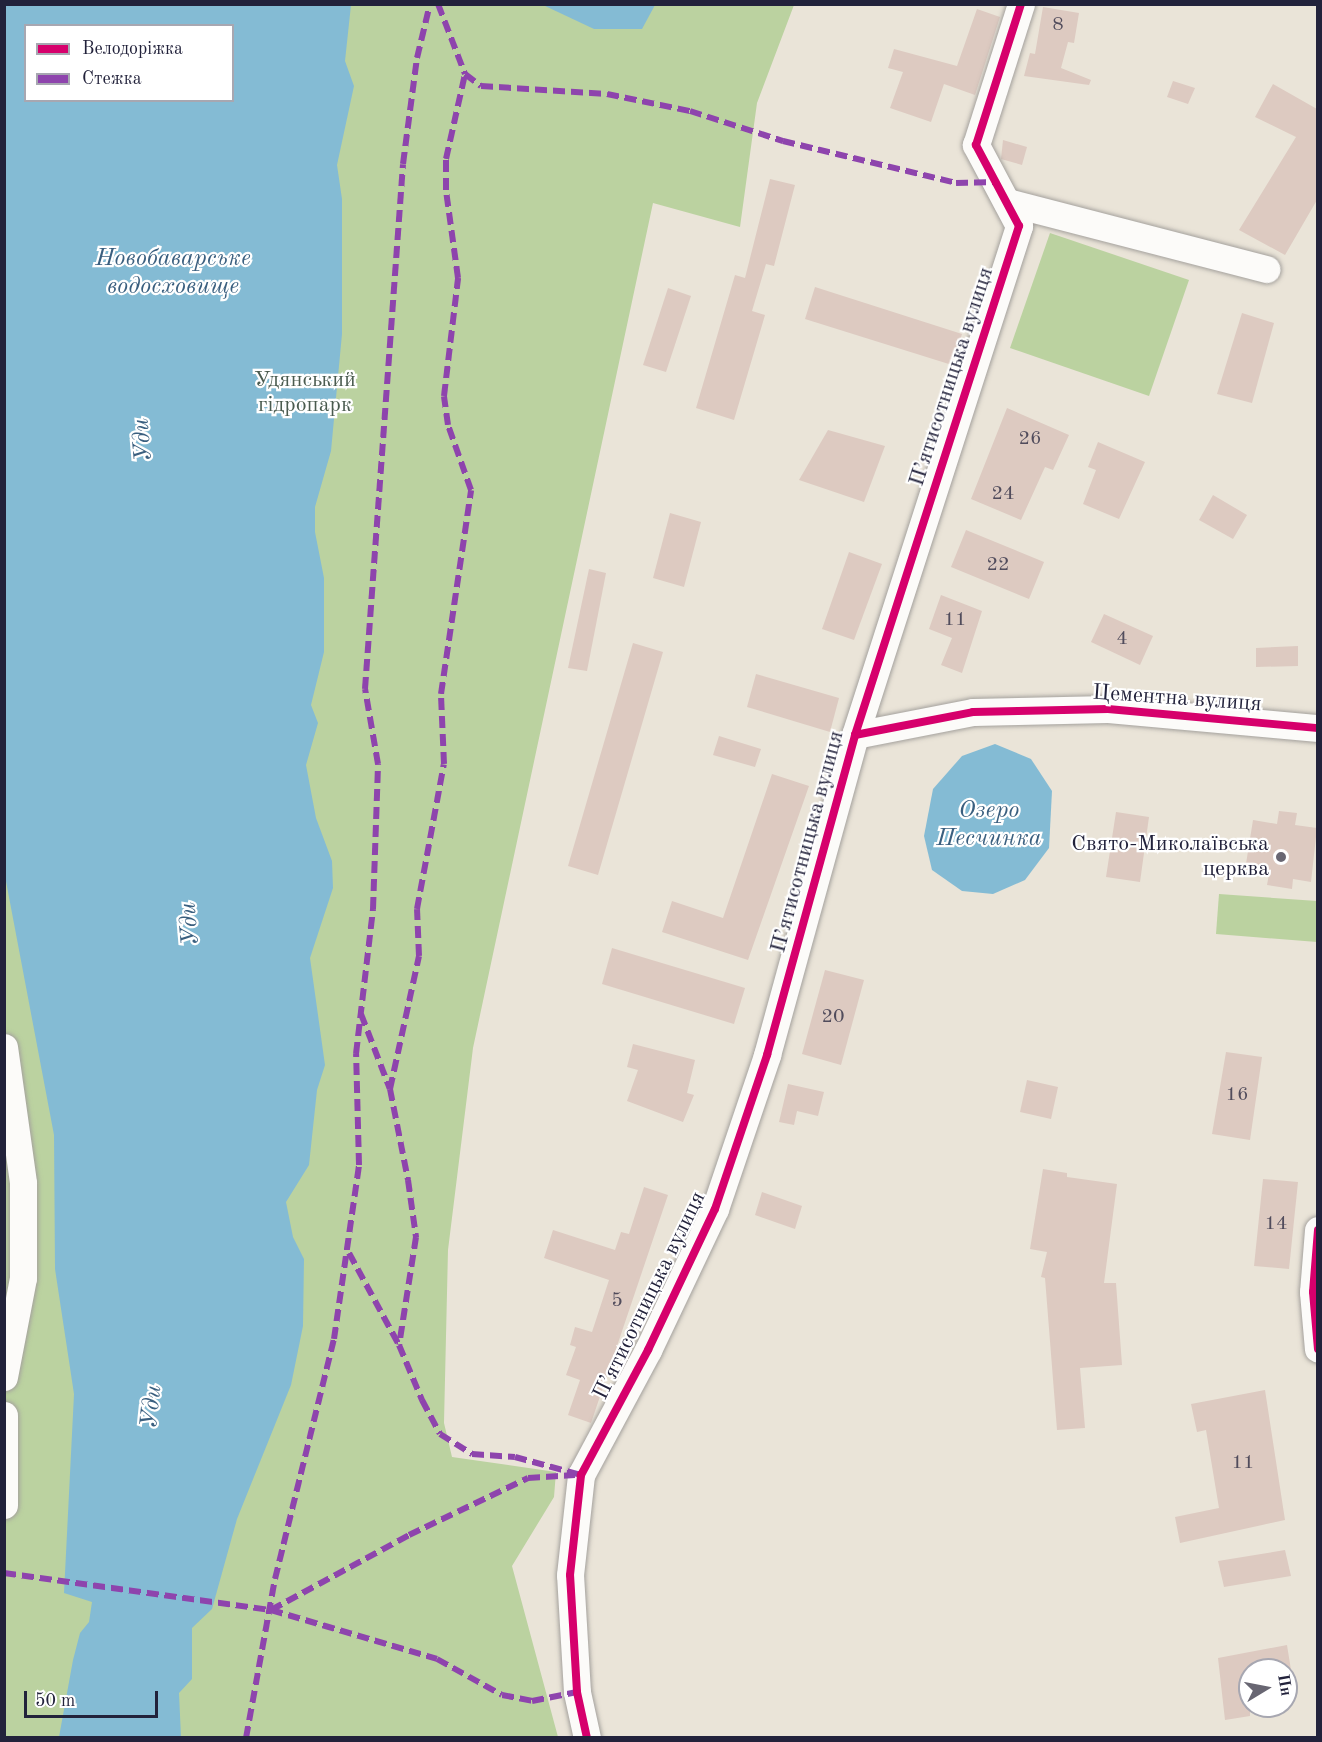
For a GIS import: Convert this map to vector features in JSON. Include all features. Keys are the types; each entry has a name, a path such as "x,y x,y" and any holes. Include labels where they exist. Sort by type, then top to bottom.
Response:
{"street":[{"name":"П’ятисотницька вулиця","path":"587,1737 577,1692 570,1575 581,1475 648,1350 715,1209 767,1055 855,735 1019,226 976,145 1021,4"},
{"path":"1007,202 1266,269"},
{"name":"Цементна вулиця","path":"855,735 973,712 1108,709 1317,729"},
{"path":"4,1047 22,1183 22,1278 4,1377"},
{"path":"1317,1230 1313,1292 1317,1349"},
{"path":"4,1415 4,1505"}],"green space":[{"name":"Удянський гідропарк","path":"5,5 794,5 757,103 740,227 653,203 473,1048 448,1250 444,1423 452,1457 556,1472 554,1497 512,1566 558,1737 5,1738"},
{"path":"1050,233 1189,280 1149,396 1010,348"},
{"path":"1219,894 1317,901 1317,942 1216,934"}],"water":[{"path":"655,4 642,29 594,29 543,5"},
{"name":"Новобаварське водосховище","path":"4,5 351,5 345,61 354,86 337,165 342,199 342,334 331,451 315,507 315,532 324,578 324,652 311,705 318,723 306,765 316,818 332,861 333,888 310,958 325,1065 317,1090 309,1165 286,1202 293,1237 304,1259 303,1326 291,1385 237,1519 212,1609 192,1628 192,1679 179,1693 181,1737 59,1737 73,1660 80,1633 89,1622 92,1602 64,1593 74,1394 55,1269 54,1135 5,876"},
{"name":"Озеро Песчинка","path":"995,744 1031,759 1052,791 1049,848 1025,880 993,894 962,891 932,870 924,836 933,789 962,756"}],"building":[{"path":"1043,7 1079,13 1074,43 1068,42 1061,68 1091,80 1089,85 1024,76 1030,53 1035,54"},
{"path":"977,9 1000,17 975,95 944,84 931,122 890,108 903,72 888,68 894,49 957,66"},
{"path":"1173,81 1195,88 1188,104 1167,97"},
{"path":"1273,84 1317,109 1317,200 1285,255 1239,230 1296,137 1255,117"},
{"path":"1003,140 1027,147 1022,165 1001,159"},
{"path":"770,179 795,185 774,266 766,264 752,311 765,315 734,420 696,408 735,275 745,278"},
{"path":"815,287 962,334 952,365 805,319"},
{"path":"668,288 691,296 666,372 643,365"},
{"path":"1242,313 1274,323 1252,403 1217,394"},
{"path":"1007,408 1069,435 1053,470 1045,467 1021,520 971,499"},
{"path":"828,430 885,446 864,502 799,480"},
{"path":"1098,442 1145,462 1119,519 1083,504 1096,470 1088,467"},
{"path":"1213,495 1247,515 1233,539 1199,520"},
{"path":"670,513 701,522 684,587 653,578"},
{"path":"966,530 1044,562 1029,599 951,567"},
{"path":"849,552 882,564 854,640 822,629"},
{"path":"589,569 606,573 587,671 568,668"},
{"path":"941,595 982,611 962,673 941,665 952,638 929,629"},
{"path":"1104,614 1153,636 1140,665 1091,642"},
{"path":"633,643 663,652 598,875 568,866"},
{"path":"1298,646 1298,666 1256,667 1256,648"},
{"path":"756,674 839,698 830,732 747,707"},
{"path":"719,736 761,749 755,767 713,755"},
{"path":"772,774 809,786 748,960 662,932 672,901 723,918"},
{"name":"Свято-Миколаївська церква","path":"1279,811 1297,813 1295,825 1317,828 1311,882 1293,879 1292,889 1267,885 1269,874 1245,870 1253,820 1277,824"},
{"path":"1116,812 1149,817 1140,882 1106,877"},
{"path":"612,948 745,988 734,1024 602,984"},
{"path":"825,970 864,980 841,1065 802,1054"},
{"path":"633,1044 695,1060 687,1093 694,1095 683,1122 627,1101 638,1070 627,1067"},
{"path":"1226,1052 1262,1057 1250,1140 1212,1134"},
{"path":"1027,1080 1058,1087 1051,1119 1020,1112"},
{"path":"788,1084 824,1092 818,1116 797,1111 794,1125 779,1122"},
{"path":"1043,1169 1067,1173 1067,1177 1117,1184 1104,1283 1116,1283 1122,1365 1080,1368 1085,1428 1057,1430 1045,1278 1041,1277 1047,1252 1030,1249"},
{"path":"1263,1179 1298,1182 1289,1269 1254,1266"},
{"path":"644,1187 668,1195 591,1423 568,1415 580,1380 566,1375 576,1347 570,1345 575,1327 592,1332 609,1280 544,1258 553,1230 615,1250 621,1232 629,1234"},
{"path":"762,1192 802,1206 795,1229 755,1215"},
{"path":"1265,1390 1285,1520 1180,1543 1175,1517 1219,1508 1206,1430 1197,1432 1191,1404"},
{"path":"1285,1550 1291,1576 1224,1587 1218,1561"},
{"path":"1287,1645 1289,1658 1238,1658 1238,1718 1225,1720 1218,1658"}],"marked path":[{"path":"246,1738 275,1579 334,1339 359,1165 356,1054 373,909 378,764 365,689 403,164 417,58 430,4"},
{"path":"438,4 465,74 481,86 607,94 690,111 783,141 956,183 996,182"},
{"path":"390,1089 419,956 417,909 444,764 441,694 471,490 448,425 444,396 458,278 446,190 446,159 465,74"},
{"path":"361,1014 390,1089 408,1180 416,1237 399,1345 422,1400 440,1434 472,1454 515,1457 581,1475"},
{"path":"349,1253 399,1345"},
{"path":"271,1610 409,1535 528,1478 575,1475"},
{"path":"4,1573 271,1610 437,1659 502,1695 532,1701 577,1692"}],"cycle path":[{"path":"587,1738 577,1692 570,1575 581,1475 648,1350 715,1209 767,1055 855,735 1019,226 976,145 1021,4"},
{"path":"855,735 973,712 1108,709 1318,728"},
{"path":"1318,1230 1313,1292 1318,1349"}],"place":[{"name":"Свято-Миколаївська церква","path":"1281,857"}],"water label":[{"name":"Уди","path":"144,440"},
{"name":"Уди","path":"191,924"},
{"name":"Уди","path":"153,1407"}]}
